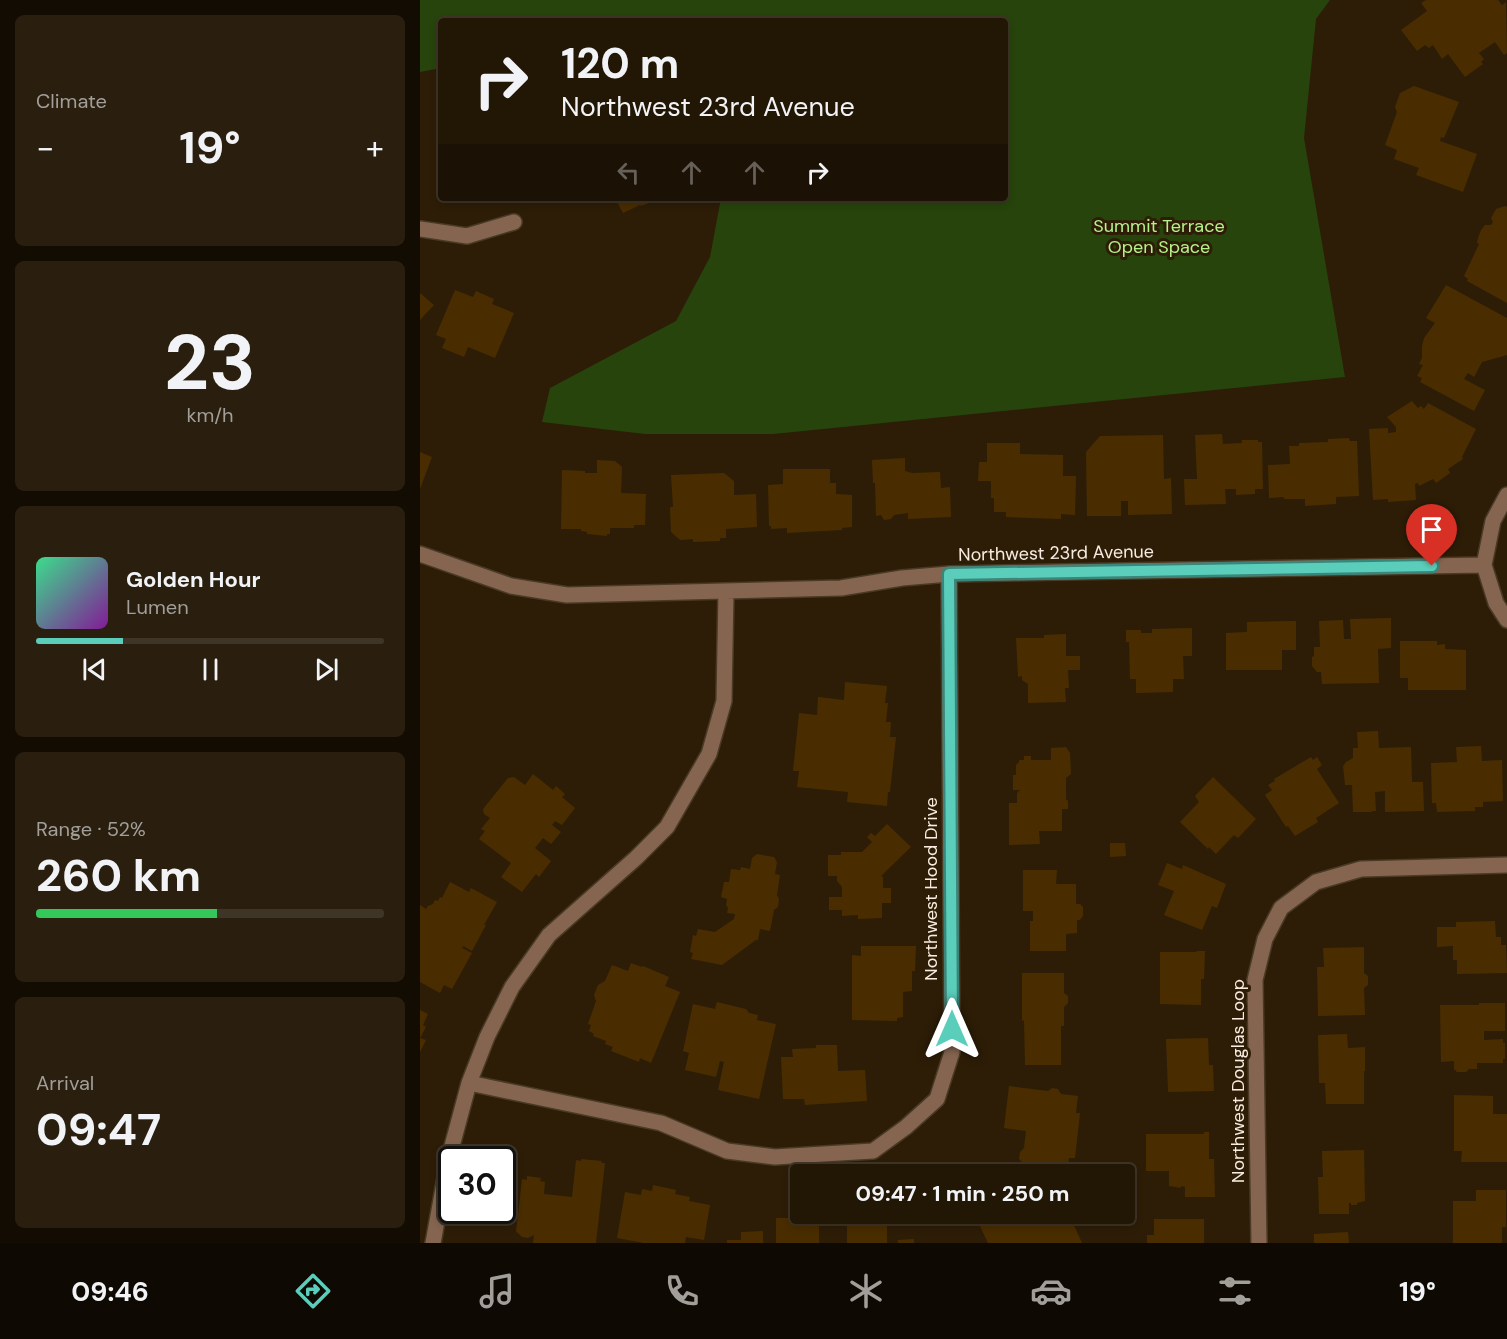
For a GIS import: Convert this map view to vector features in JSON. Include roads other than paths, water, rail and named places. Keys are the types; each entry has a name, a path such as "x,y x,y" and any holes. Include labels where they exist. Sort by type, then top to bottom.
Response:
{"street":[{"path":"420,228 467,236 514,222"},
{"path":"1507,495 1493,521 1484,565 1496,603 1507,620"},
{"name":"Northwest 23rd Avenue","path":"420,554 511,586 567,595 841,588 902,578 949,574 1484,565"},
{"name":"Northwest Hood Drive","path":"469,1083 661,1123 727,1151 776,1157 873,1151 906,1127 937,1099 952,1052 949,574"},
{"path":"433,1243 448,1161 469,1083 487,1037 512,987 549,935 636,858 667,827 709,754 724,701 726,591"},
{"name":"Northwest Douglas Loop","path":"1259,1243 1255,980 1265,939 1281,908 1316,882 1361,869 1507,865"}],"park label":[{"name":"Summit Terrace Open Space","path":"1159,236"}]}
